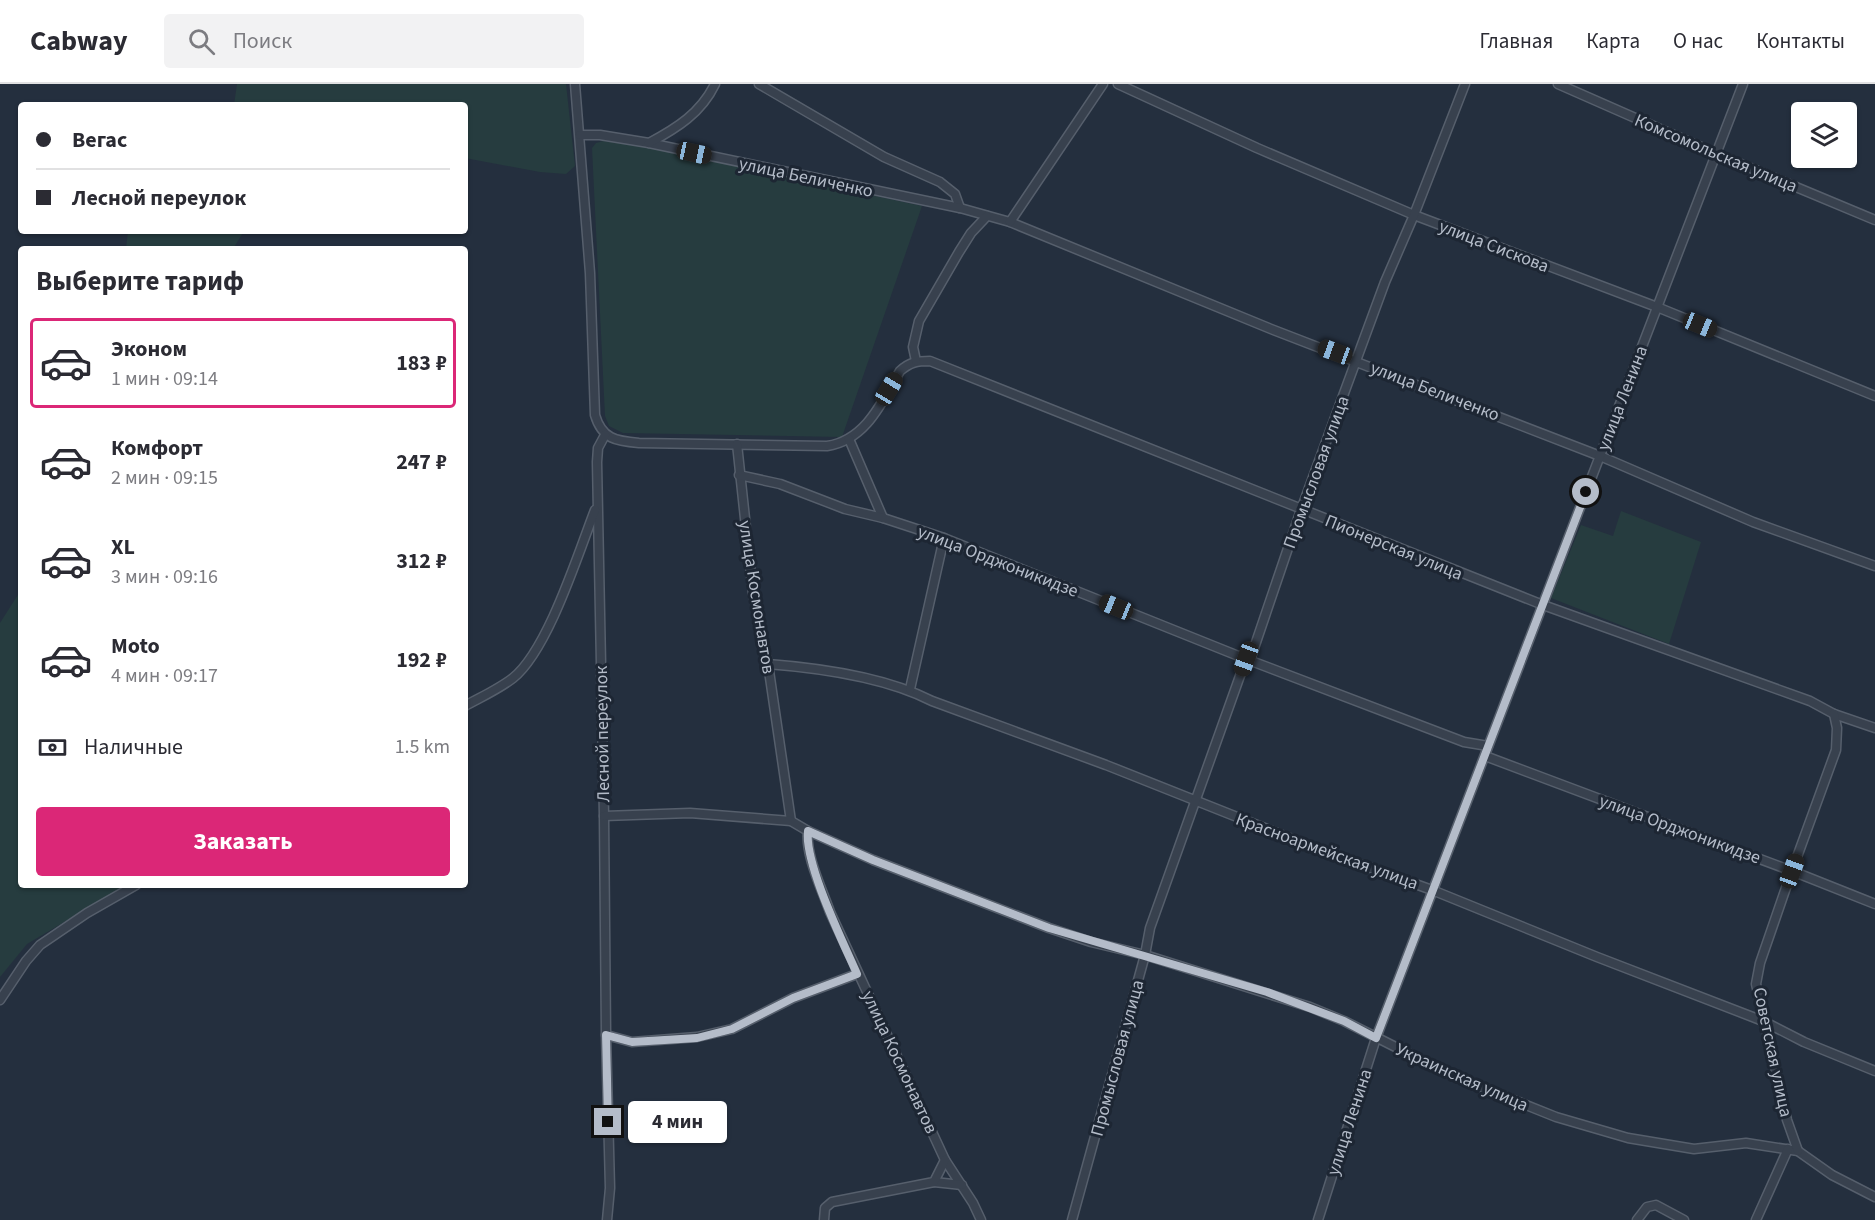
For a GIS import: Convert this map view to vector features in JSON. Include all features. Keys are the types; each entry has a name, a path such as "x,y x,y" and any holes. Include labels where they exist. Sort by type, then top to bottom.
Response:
{"street":[{"path":"574,84 590,273 595,415 598,426 605,435 639,443 827,446 840,444 849,439 865,426 900,371 916,361 913,347 919,321 971,233 987,216"},
{"path":"649,143 673,130 695,113 715,84"},
{"name":"улица Беличенко","path":"759,84 884,157 940,182 956,194 960,208"},
{"path":"1010,222 1103,84"},
{"name":"улица Сискова","path":"1118,84 1257,148 1414,215 1657,307 1875,396"},
{"name":"Промысловая улица","path":"1072,1220 1145,955 1150,928 1194,801 1385,282 1466,84"},
{"name":"Комсомольская улица","path":"1558,84 1875,220"},
{"name":"улица Ленина","path":"1318,1220 1376,1038 1743,84"},
{"name":"улица Беличенко","path":"580,135 609,136 649,143 960,208 1010,222 1271,329 1600,456 1753,522 1875,566"},
{"name":"Пионерская улица","path":"916,361 930,361 1543,605 1810,701 1834,714 1875,729"},
{"name":"Лесной переулок","path":"605,435 597,455 597,504 610,1188 607,1220"},
{"path":"849,439 883,518"},
{"name":"улица Космонавтов","path":"737,444 753,593 768,664 791,821"},
{"name":"улица Орджоникидзе","path":"739,475 780,484 846,509 883,518 944,538 1464,742 1488,746"},
{"path":"468,704 514,678 534,653 553,617 597,504"},
{"path":"910,689 944,538"},
{"name":"Красноармейская улица","path":"768,664 814,668 910,689 932,701 1432,890 1763,1021 1804,1042 1875,1071"},
{"name":"Советская улица","path":"1798,1151 1786,1120 1756,984 1760,963 1836,750 1837,728 1834,714"},
{"name":"улица Орджоникидзе","path":"1485,756 1875,904"},
{"name":"Украинская улица","path":"604,816 690,813 791,821 873,860 1049,928 1091,942 1145,955 1310,1007 1344,1021 1451,1075 1556,1116 1628,1138 1694,1149 1746,1143 1798,1151 1832,1175 1875,1197"},
{"name":"улица Космонавтов","path":"808,831 807,840 815,870 830,912 857,974 904,1069 945,1160 981,1220"},
{"path":"0,1000 26,961 40,945 87,913 131,888"},
{"path":"606,1035 632,1042 697,1038 732,1029 793,998 857,974"},
{"path":"1756,1220 1788,1149"},
{"path":"934,1182 945,1160"},
{"path":"824,1220 825,1208 832,1202 847,1198 934,1182 962,1185"},
{"path":"1637,1220 1647,1207 1656,1205 1684,1220"}],"green space":[{"path":"237,84 566,84 575,166 566,174 540,172 468,159 468,102 234,102"},
{"path":"603,141 638,145 922,206 842,437 623,433 609,426 605,416 592,148 596,143"},
{"path":"128,234 242,234 235,246 126,246"},
{"path":"1621,511 1701,542 1669,644 1551,598 1581,525 1613,536"},
{"path":"18,595 18,888 122,888 27,944 0,977 0,623"}],"route":[{"path":"608,1122 606,1035 632,1042 697,1038 732,1029 793,998 857,974 830,912 815,870 807,840 808,831 873,860 1049,928 1267,992 1344,1021 1376,1038 1586,492"}]}
